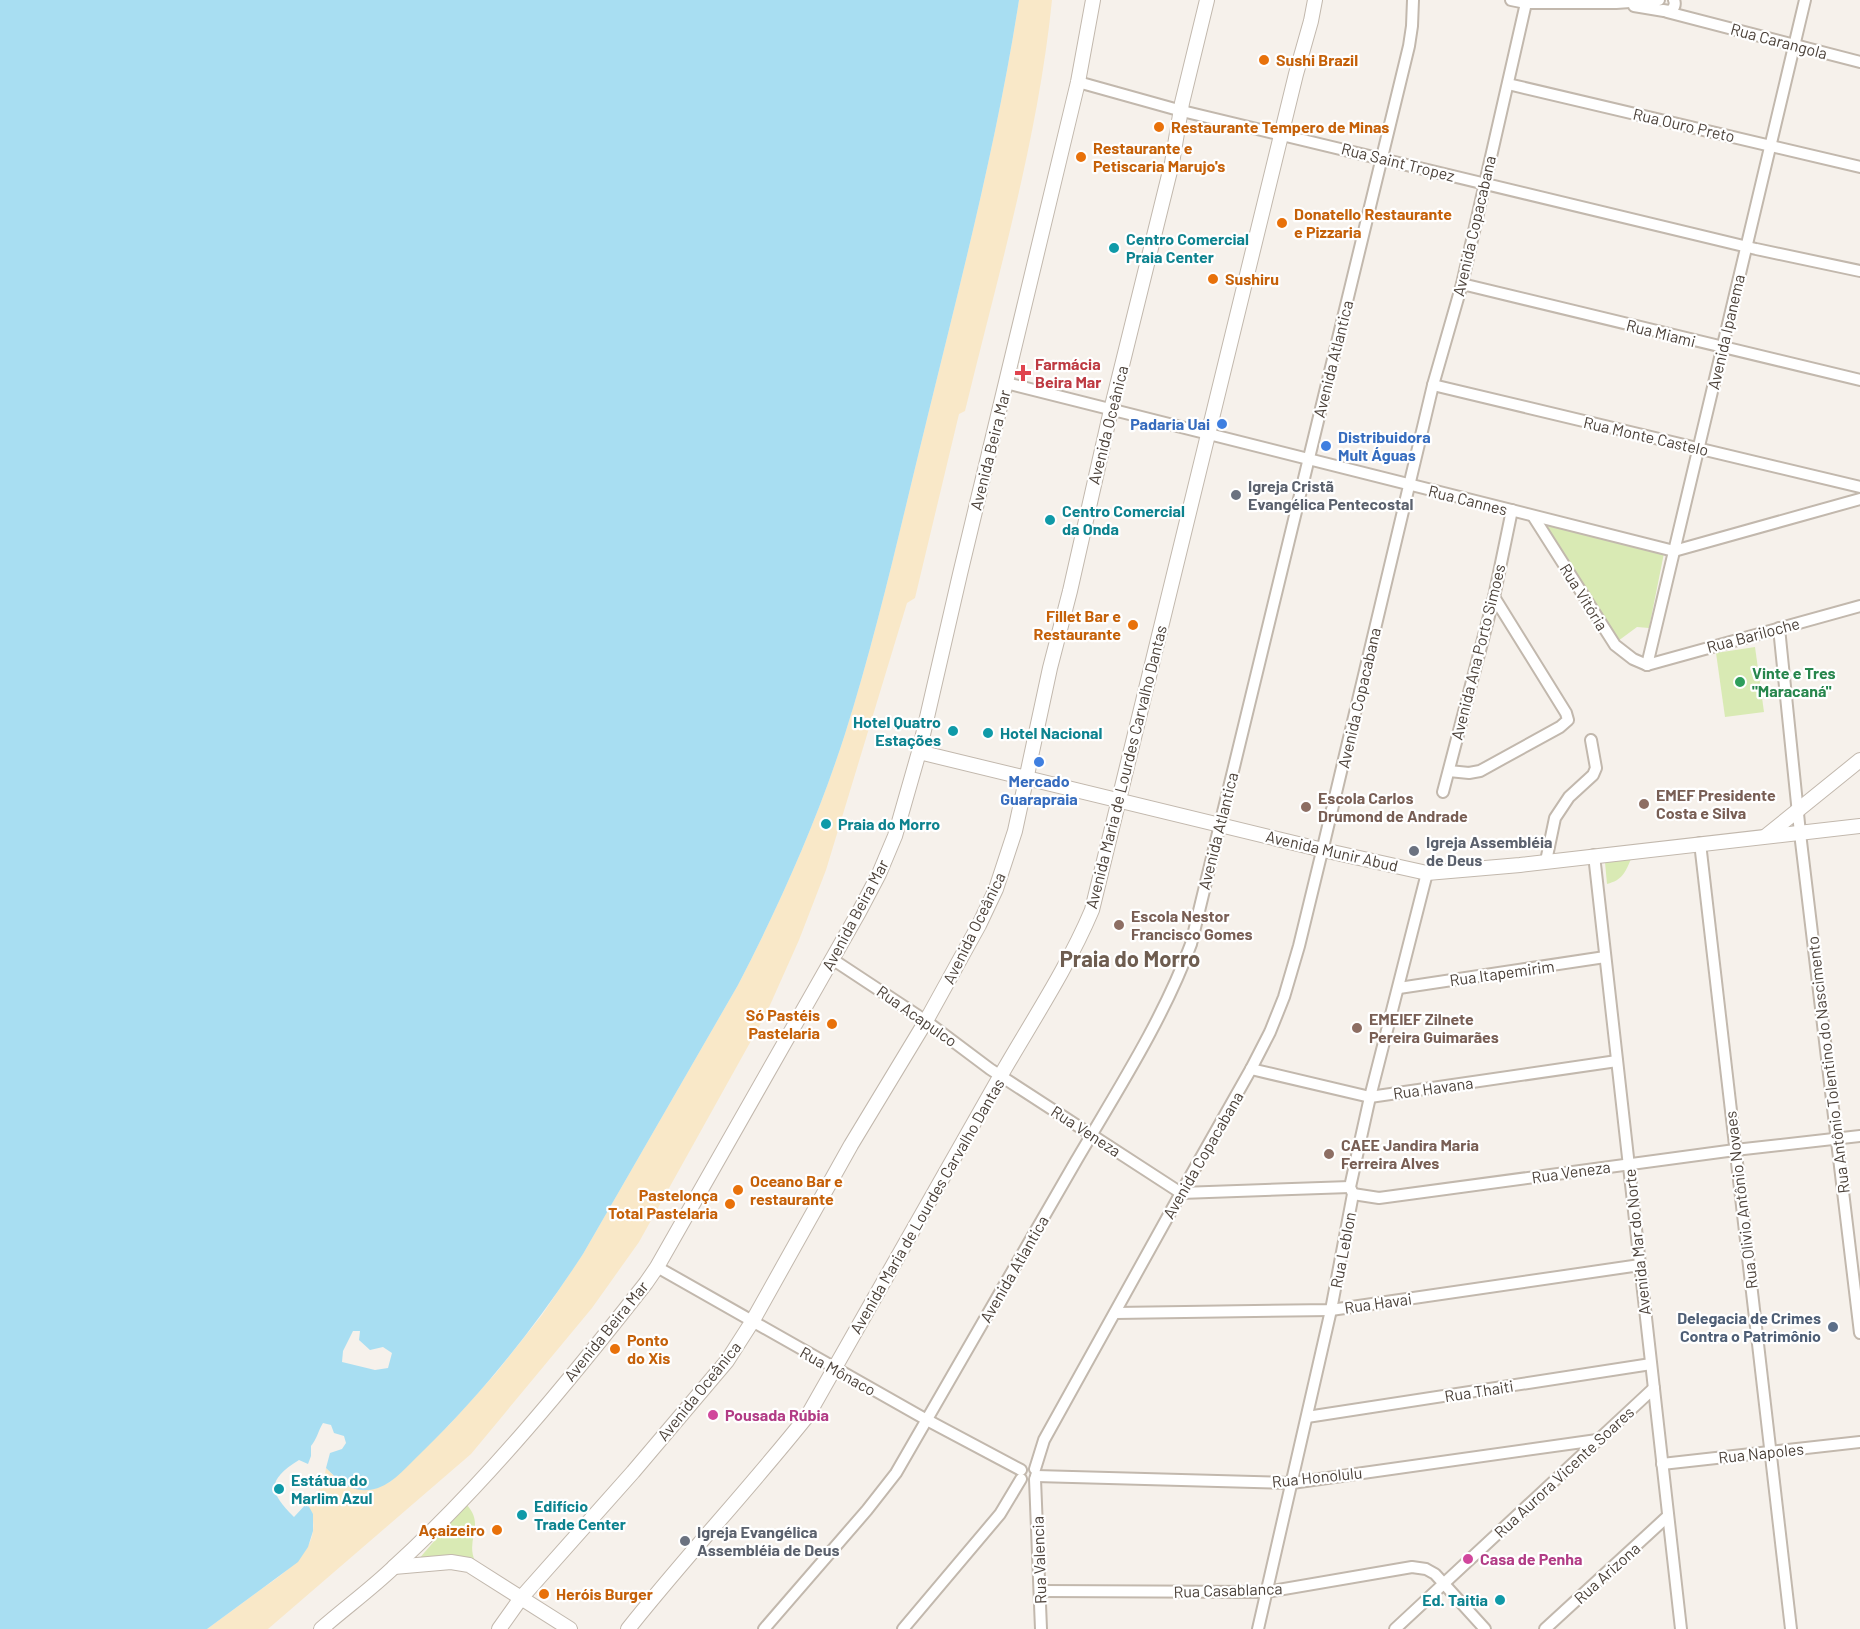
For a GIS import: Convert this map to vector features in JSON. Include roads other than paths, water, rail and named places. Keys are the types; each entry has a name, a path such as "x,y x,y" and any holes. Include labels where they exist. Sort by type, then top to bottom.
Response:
{"street":[{"name":"Avenida Beira Mar","path":"321,1629 394,1568 505,1453 603,1337 657,1267 879,874 898,827 919,752 1078,82 1093,0"},
{"name":"Avenida Oceânica","path":"498,1629 522,1598 727,1361 752,1322 851,1145 926,1021 996,889 1015,831 1050,668 1172,163 1182,103 1207,0"},
{"name":"Avenida Maria de Lourdes Carvalho Dantas","path":"628,1629 669,1577 808,1415 1078,944 1092,910 1315,0"},
{"name":"Avenida Atlantica","path":"764,1629 896,1473 1091,1135 1179,976 1191,944 1409,46 1413,0"},
{"name":"Rua Carangola","path":"1511,0 1526,3 1670,4 1699,20 1860,62"},
{"name":"Avenida Ipanema","path":"1647,664 1805,0"},
{"name":"Avenida Copacabana","path":"903,1629 971,1551 1011,1497 1029,1477 1044,1440 1251,1069 1270,1032 1284,997 1323,850 1433,385 1462,284 1526,3"},
{"name":"Rua Saint Tropez","path":"1078,82 1182,111 1860,271"},
{"name":"Rua Ouro Preto","path":"1508,84 1860,167"},
{"name":"Rua Miami","path":"1462,284 1860,380"},
{"name":"Rua Cannes","path":"1006,383 1674,551 1860,499"},
{"name":"Rua Monte Castelo","path":"1433,385 1860,487"},
{"name":"Avenida Ana Porto Simoes","path":"1443,792 1494,597 1512,510"},
{"name":"Rua Vitória","path":"1533,516 1615,645 1633,659 1647,664"},
{"path":"1449,771 1469,773 1480,771 1560,727 1568,720 1566,712 1494,597"},
{"name":"Rua Bariloche","path":"1647,664 1860,606"},
{"name":"Rua Antônio Tolentino do Nascimento","path":"1779,628 1800,833 1860,1333"},
{"path":"1546,861 1555,818 1569,797 1593,775 1596,768 1591,740"},
{"name":"Avenida Munir Abud","path":"919,752 1427,873 1860,826"},
{"path":"1765,837 1860,760"},
{"name":"Rua Olivio Antônio Novaes","path":"1700,843 1791,1629"},
{"name":"Avenida Mar do Norte","path":"1594,855 1681,1629"},
{"name":"Rua Leblon","path":"1258,1629 1331,1310 1370,1097 1427,873"},
{"name":"Rua Itapemirim","path":"1399,988 1605,957"},
{"name":"Rua Acapulco","path":"832,959 926,1021 1001,1076"},
{"name":"Rua Havana","path":"1251,1069 1370,1097 1617,1061"},
{"name":"Rua Veneza","path":"1001,1076 1181,1193 1351,1191 1379,1198 1735,1150 1860,1136"},
{"name":"Rua Havai","path":"1115,1313 1331,1310 1640,1265"},
{"name":"Rua Mônaco","path":"657,1267 834,1369 1029,1477"},
{"name":"Rua Thaiti","path":"1307,1418 1651,1364"},
{"name":"Rua Aurora Vicente Soares","path":"1395,1629 1654,1388"},
{"name":"Rua Honolulu","path":"1029,1477 1292,1483 1597,1440"},
{"name":"Rua Napoles","path":"1662,1464 1860,1442"},
{"name":"Rua Valencia","path":"1029,1477 1041,1591 1041,1629"},
{"name":"Rua Arizona","path":"1545,1629 1668,1516"},
{"path":"394,1568 459,1562 469,1565 570,1629"},
{"name":"Rua Casablanca","path":"1041,1591 1266,1592 1412,1568 1426,1569 1435,1574 1485,1629"}],"water":[{"path":"0,0 1019,0 1000,106 965,263 879,616 834,766 797,862 738,985 583,1254 547,1307 487,1383 444,1430 390,1482 378,1488 362,1490 349,1487 338,1479 326,1468 330,1453 342,1449 346,1443 344,1436 334,1433 331,1425 323,1423 311,1446 308,1464 299,1460 281,1474 275,1486 279,1500 294,1517 307,1503 313,1514 313,1531 308,1547 298,1562 207,1629 0,1629","holes":["353,1331 360,1331 359,1340 370,1350 383,1347 392,1353 388,1368 375,1370 342,1362 343,1351"]}],"place":[{"name":"Sushi Brazil","path":"1264,60"},
{"name":"Restaurante Tempero de Minas","path":"1159,127"},
{"name":"Restaurante e Petiscaria Marujo's","path":"1081,157"},
{"name":"Donatello Restaurante e Pizzaria","path":"1282,223"},
{"name":"Centro Comercial Praia Center","path":"1114,248"},
{"name":"Sushiru","path":"1213,279"},
{"name":"Farmácia Beira Mar","path":"1023,373"},
{"name":"Padaria Uai","path":"1222,424"},
{"name":"Distribuidora Mult Águas","path":"1326,446"},
{"name":"Igreja Cristã Evangélica Pentecostal","path":"1236,495"},
{"name":"Centro Comercial da Onda","path":"1050,520"},
{"name":"Fillet Bar e Restaurante","path":"1133,625"},
{"name":"Vinte e Tres \"Maracaná\"","path":"1740,682"},
{"name":"Hotel Quatro Estações","path":"953,731"},
{"name":"Hotel Nacional","path":"988,733"},
{"name":"Mercado Guarapraia","path":"1039,762"},
{"name":"EMEF Presidente Costa e Silva","path":"1644,804"},
{"name":"Escola Carlos Drumond de Andrade","path":"1306,807"},
{"name":"Praia do Morro","path":"826,824"},
{"name":"Igreja Assembléia de Deus","path":"1414,851"},
{"name":"Escola Nestor Francisco Gomes","path":"1119,925"},
{"name":"Só Pastéis Pastelaria","path":"832,1024"},
{"name":"EMEIEF Zilnete Pereira Guimarães","path":"1357,1028"},
{"name":"CAEE Jandira Maria Ferreira Alves","path":"1329,1154"},
{"name":"Oceano Bar e restaurante","path":"738,1190"},
{"name":"Pastelonça Total Pastelaria","path":"730,1204"},
{"name":"Delegacia de Crimes Contra o Patrimônio","path":"1833,1327"},
{"name":"Ponto do Xis","path":"615,1349"},
{"name":"Pousada Rúbia","path":"713,1415"},
{"name":"Estátua do Marlim Azul","path":"279,1489"},
{"name":"Edifício Trade Center","path":"522,1515"},
{"name":"Açaizeiro","path":"497,1530"},
{"name":"Igreja Evangélica Assembléia de Deus","path":"685,1541"},
{"name":"Casa de Penha","path":"1468,1559"},
{"name":"Heróis Burger","path":"544,1594"},
{"name":"Ed. Taitia","path":"1500,1600"}],"district":[{"name":"Praia do Morro","path":"1130,959"}]}
